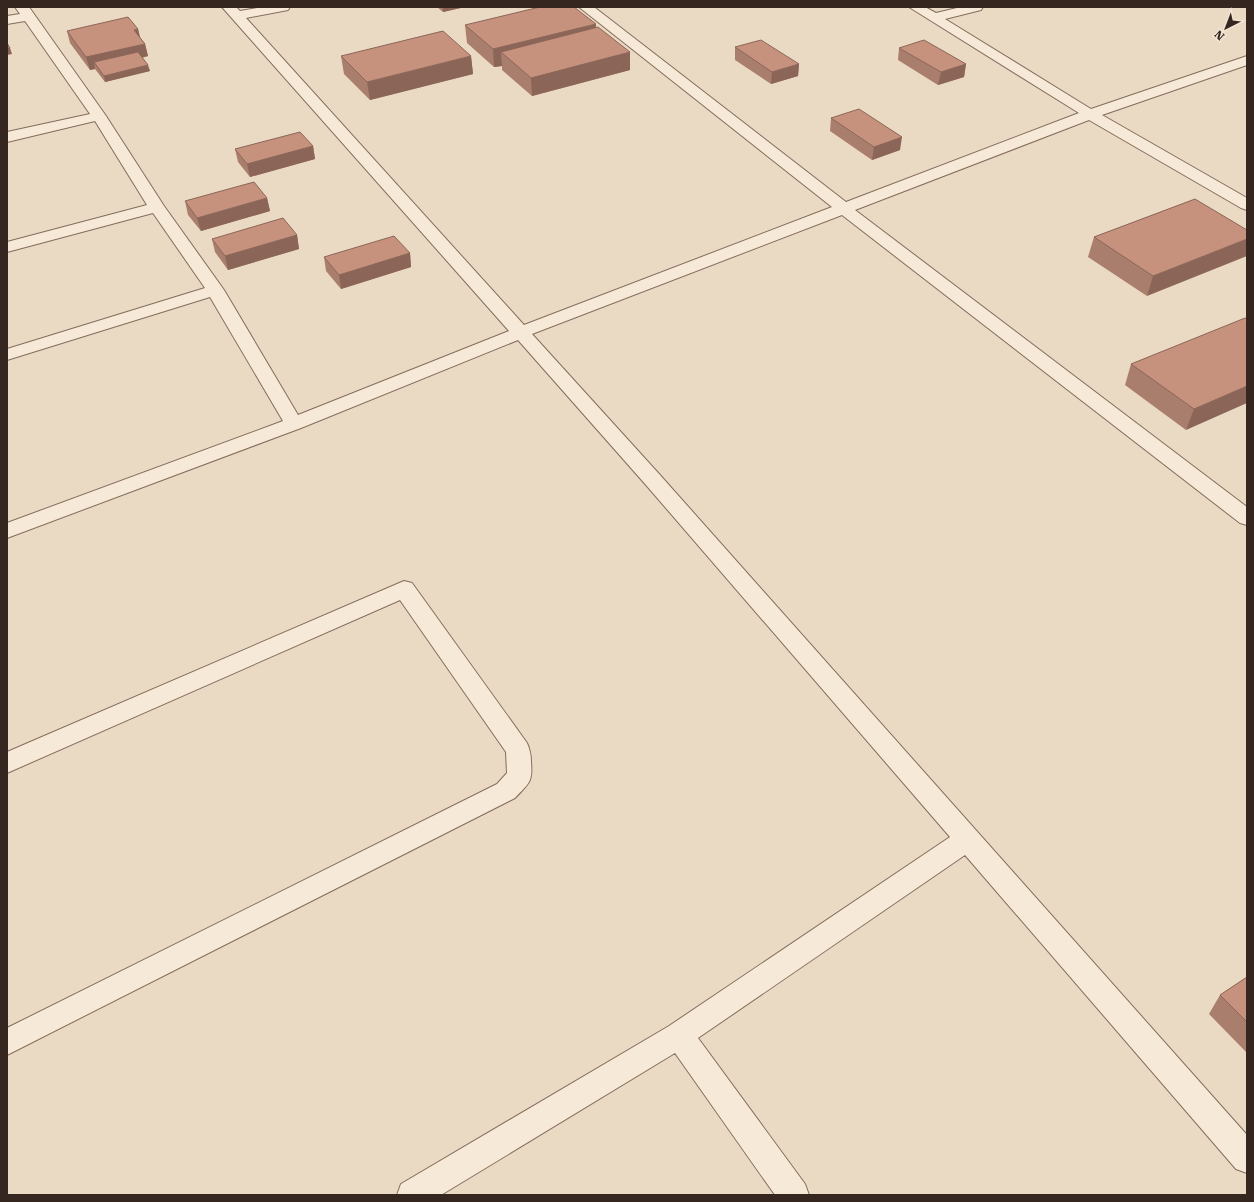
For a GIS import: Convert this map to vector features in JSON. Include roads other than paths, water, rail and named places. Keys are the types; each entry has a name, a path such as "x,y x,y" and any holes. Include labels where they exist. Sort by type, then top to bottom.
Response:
{"street":[{"path":"233,12 283,7"},
{"path":"586,7 843,208 1247,518"},
{"path":"916,7 1090,114 1247,206"},
{"path":"934,18 976,7"},
{"path":"7,20 26,12 99,116 157,207 215,290 294,424"},
{"path":"233,12 522,332 1247,1158"},
{"path":"7,531 294,424 522,332 1090,114 1247,60"},
{"path":"7,137 99,116"},
{"path":"7,247 157,207"},
{"path":"7,355 215,290"},
{"path":"7,763 404,589 518,750 520,776 506,791 7,1042"},
{"path":"412,1195 679,1035 968,839"},
{"path":"679,1035 794,1195"}]}
